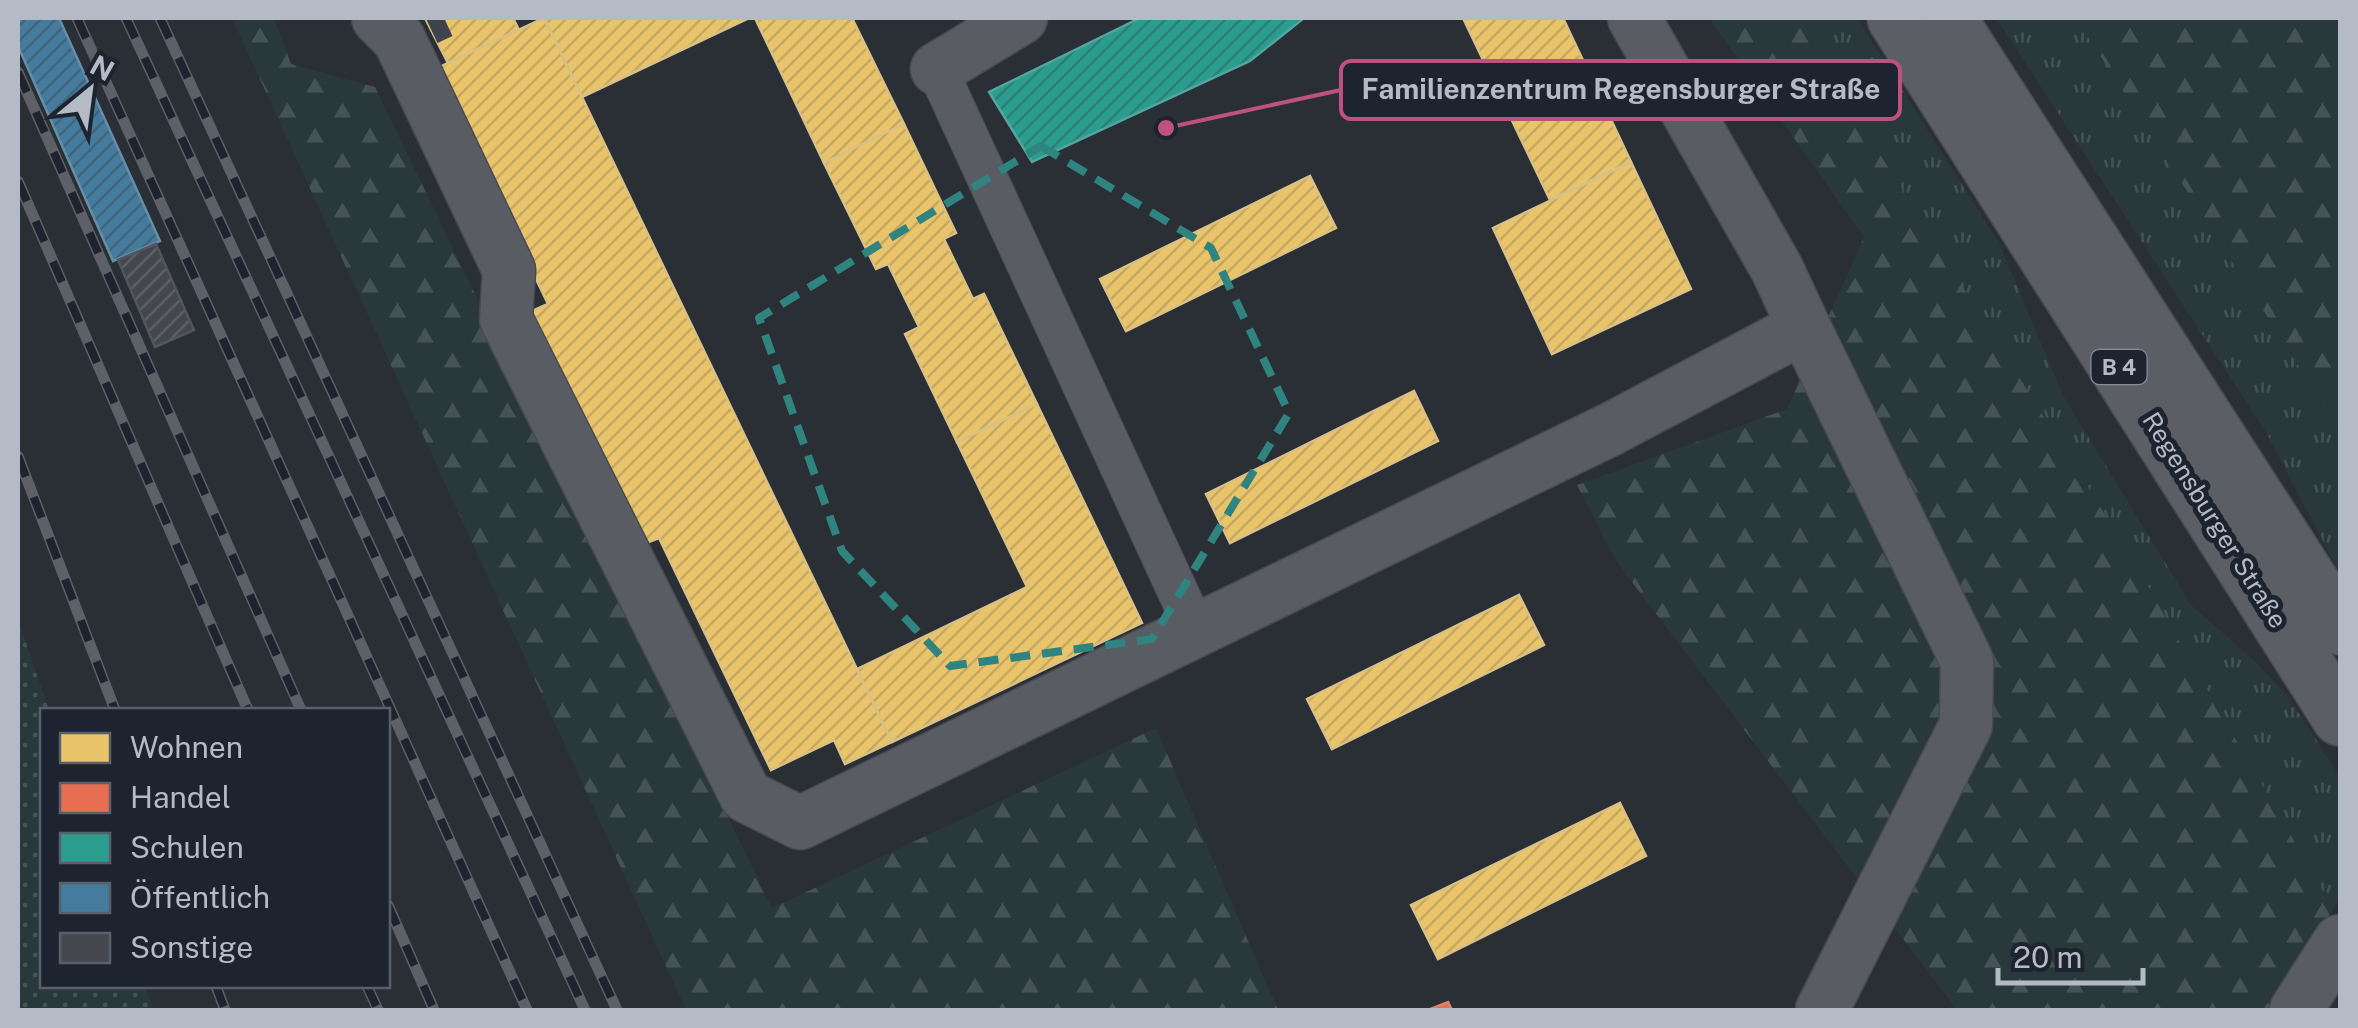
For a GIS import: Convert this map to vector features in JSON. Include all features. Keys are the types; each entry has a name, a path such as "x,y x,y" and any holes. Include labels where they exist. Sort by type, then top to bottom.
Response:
{"main road":[{"name":"Regensburger Straße","path":"1896,18 2340,718"},
{"name":"B 4","path":"1948,18 2340,626"}],"street":[{"path":"1021,18 937,69 1196,631"},
{"path":"1634,18 1777,269 1967,661 1966,725 1822,1010"},
{"path":"402,27 509,270 506,319 746,796 800,823 1611,429 1804,327"},
{"path":"2296,1010 2340,941"}],"highlighted area":[{"path":"1041,146 1211,248 1289,413 1152,639 950,666 842,551 759,318"}],"green space":[{"path":"232,18 274,18 291,64 375,87 772,908 1156,728 1278,1010 686,1010"},
{"path":"1709,18 1795,18 2127,550 2333,909 2276,1010 1957,1010 1616,561 1577,485 1787,409 1864,237"},
{"path":"1795,18 1857,18 1999,243 2064,397 2191,605 2255,661 2290,699 2340,777 2340,897 2333,909 2127,550"},
{"path":"1996,18 2076,18 2340,430 2340,574 2267,434"},
{"path":"2076,18 2340,18 2340,430"},
{"path":"18,619 48,708 40,708 40,988 146,988 154,1010 18,1010"}],"building: Wohnen":[{"path":"425,18 513,18 519,30 448,63"},
{"path":"544,18 749,18 582,97"},
{"path":"544,18 892,742 845,764 834,740 771,770 659,538 644,544 532,311 548,304 435,69"},
{"path":"755,18 852,18 904,124 824,163"},
{"path":"1463,18 1563,18 1631,162 1550,200"},
{"path":"904,124 956,233 944,239 973,299 984,294 1037,404 957,442 905,334 919,327 888,264 876,269 824,163"},
{"path":"1631,162 1691,289 1552,354 1493,228"},
{"path":"1310,176 1336,228 1126,331 1100,279"},
{"path":"1414,391 1438,441 1230,543 1206,494"},
{"path":"1037,404 1142,623 892,742 857,669 1027,587 957,442"},
{"path":"1519,595 1544,645 1332,749 1307,699"},
{"path":"1620,803 1646,856 1438,959 1411,905"}],"building: Handel":[{"path":"1448,1002 1452,1010 1428,1010"}],"building: Schulen":[{"path":"1140,18 1304,18 1250,61 1032,162 989,92"}],"building: Öffentlich":[{"path":"18,18 59,18 160,241 113,261 18,46"}],"building: Sonstige":[{"path":"156,244 194,330 155,347 118,260"}],"tunnel":[{"path":"429,25 444,18"}],"railway":[{"path":"77,18 527,1010"},
{"path":"126,18 585,1010"},
{"path":"160,18 617,1010"},
{"path":"18,72 300,708"},
{"path":"18,181 247,708"},
{"path":"18,456 114,708"},
{"path":"390,910 434,1010"},
{"path":"217,988 225,1010"},
{"path":"368,988 378,1010"}],"place":[{"name":"Familienzentrum Regensburger Straße","path":"1166,128"}]}
